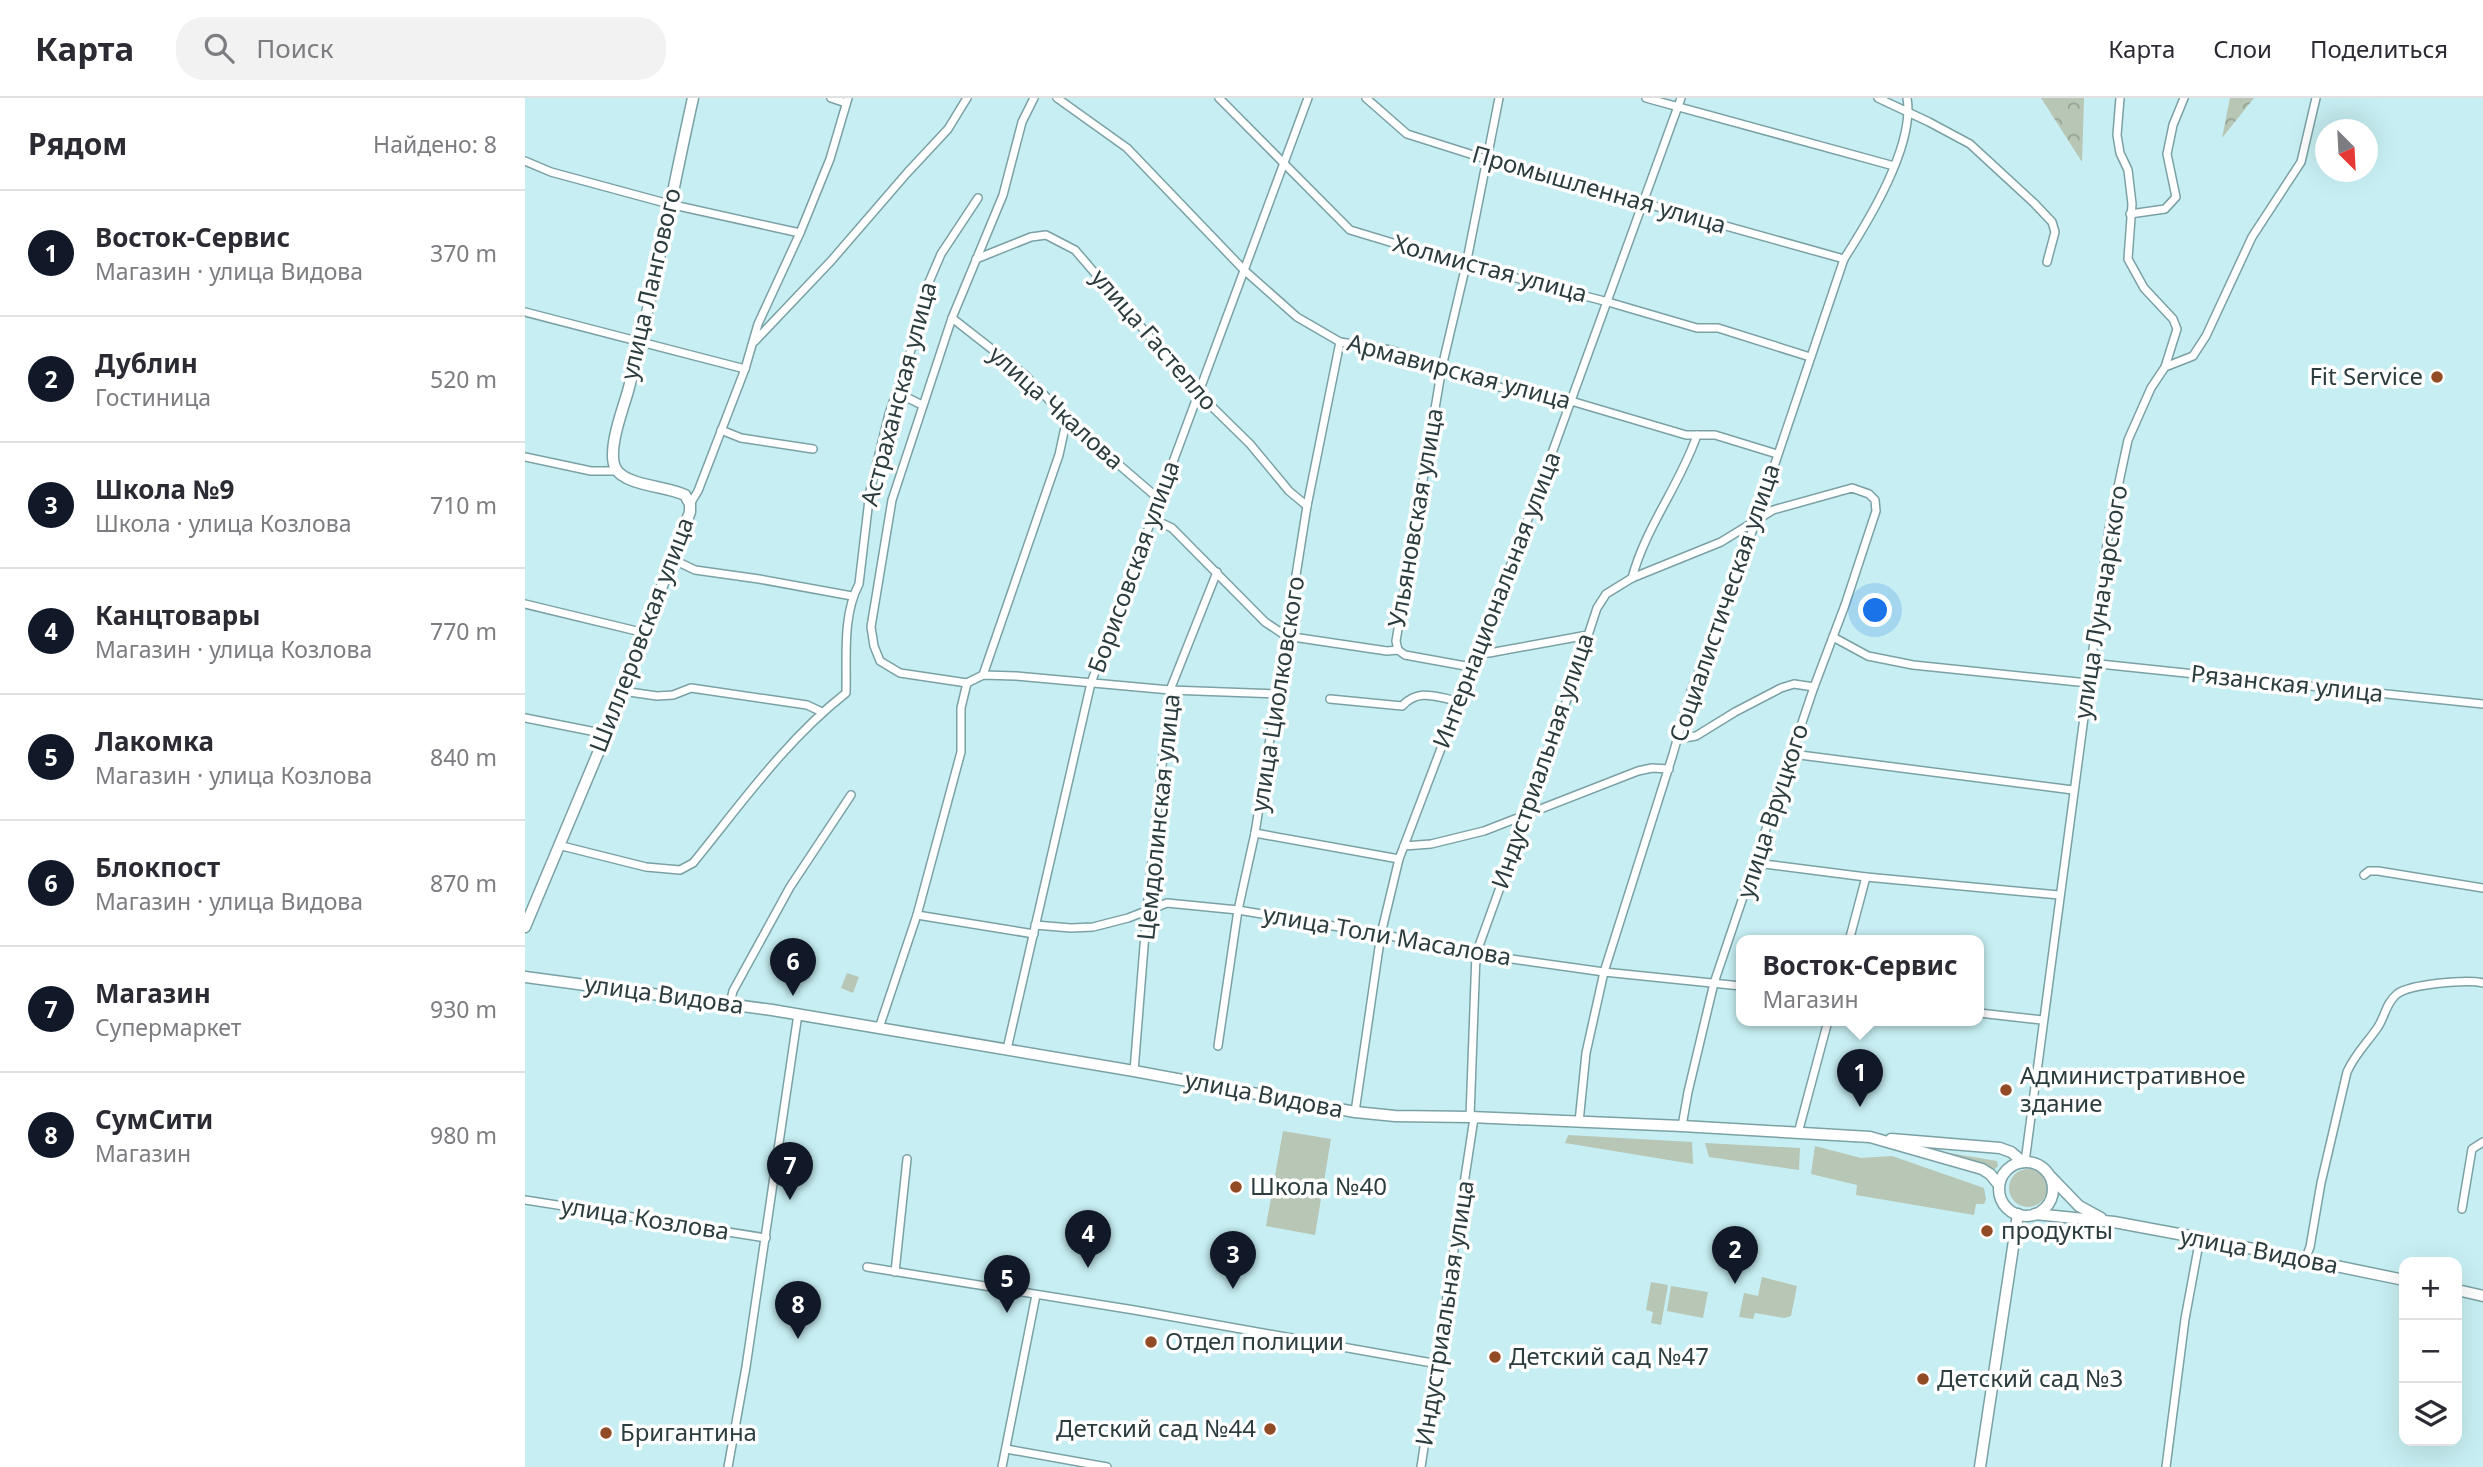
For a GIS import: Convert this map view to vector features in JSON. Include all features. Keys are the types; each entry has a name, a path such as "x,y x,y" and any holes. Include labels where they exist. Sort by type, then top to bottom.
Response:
{"street":[{"name":"улица Лангового","path":"617,471 613,458 616,435 641,341 693,98"},
{"path":"831,98 847,100"},
{"name":"Шиллеровская улица","path":"755,341 831,261 947,129 967,98"},
{"name":"Астраханская улица","path":"967,684 900,673 880,661 871,628 890,512 922,405 951,317 1003,195 1023,122 1034,98"},
{"name":"Армавирская улица","path":"1057,98 1127,148 1244,270 1297,317 1340,342 1391,350 1505,389 1571,401 1686,435 1715,435 1777,454"},
{"name":"Холмистая улица","path":"1219,98 1350,230 1465,265 1697,328 1718,328 1810,357"},
{"name":"Борисовская улица","path":"1007,1049 1091,683 1308,98"},
{"name":"Промышленная улица","path":"1366,98 1407,134 1486,159 1844,260"},
{"name":"Ульяновская улица","path":"1398,650 1397,629 1442,367 1499,98"},
{"path":"1646,98 1894,166"},
{"name":"Интернациональная улица","path":"1355,1112 1381,934 1403,846 1478,653 1681,98"},
{"path":"1878,98 1970,144 2034,203 2053,222 2055,232 2047,262"},
{"name":"Социалистическая улица","path":"1579,1122 1587,1053 1604,972 1691,691 1738,573 1844,260 1894,166 1907,127 1907,98"},
{"path":"2120,98 2117,135 2120,153 2129,170 2130,214 2165,209 2176,197 2167,154 2173,125 2184,98"},
{"path":"2165,367 2193,356 2206,336 2252,237 2301,162 2316,98"},
{"name":"Шиллеровская улица","path":"525,927 606,734 690,512 690,504 698,491 745,369 758,324 830,159 847,100"},
{"path":"525,161 551,172 669,204 800,233"},
{"name":"Астраханская улица","path":"558,845 646,867 680,870 694,863 784,751 822,712 846,693 849,612 852,596 859,584 870,491 890,414 929,282 941,254 978,198"},
{"name":"улица Луначарского","path":"2024,1162 2109,529 2129,440 2151,388 2165,367 2177,329 2173,319 2144,288 2128,259 2130,214"},
{"name":"улица Гастелло","path":"976,259 1031,237 1046,235 1075,250 1198,393 1249,444 1289,491 1307,506"},
{"path":"525,312 745,369"},
{"name":"улица Чкалова","path":"951,317 1025,375 1067,418 1160,500"},
{"name":"улица Циолковского","path":"1218,1046 1238,910 1255,833 1307,506 1340,342"},
{"path":"898,393 922,405"},
{"path":"983,675 1059,455 1067,418"},
{"path":"721,430 741,438 813,449"},
{"path":"1632,578 1637,557 1655,518 1691,454 1697,435"},
{"path":"525,457 591,471 617,471 628,478 677,491 685,495 690,504"},
{"name":"улица Вруцкого","path":"1682,1126 1714,983 1876,511 1875,500 1861,490 1852,488 1773,510 1754,520"},
{"path":"1153,519 1172,528 1265,622 1286,636 1387,651 1398,650 1405,654 1471,667"},
{"path":"1632,578 1721,542 1754,520"},
{"path":"672,559 695,569 852,596"},
{"name":"Цемдолинская улица","path":"1134,1070 1147,909 1170,690 1217,572"},
{"name":"Индустриальная улица","path":"1421,1467 1472,1117 1476,954 1528,813 1597,608 1606,594 1632,578"},
{"path":"525,604 645,633"},
{"path":"1478,653 1588,635"},
{"path":"1833,638 1868,656 1913,665 2088,683"},
{"name":"Рязанская улица","path":"2090,663 2483,704"},
{"path":"879,1028 917,915 961,752 961,708 967,684 983,675 1170,690 1277,694"},
{"path":"1678,739 1696,736 1781,688 1794,684 1814,687"},
{"path":"622,691 657,696 673,695 691,688 807,705 822,712"},
{"path":"1330,699 1402,706 1411,697 1422,695 1459,701"},
{"path":"525,718 606,734"},
{"path":"1792,754 2073,790"},
{"path":"1403,846 1431,844 1471,834 1637,771 1669,769"},
{"path":"730,1003 733,990 790,887 851,795"},
{"path":"1255,833 1399,859"},
{"path":"1756,863 1866,877 2059,895"},
{"path":"2364,875 2369,871 2378,871 2483,888"},
{"path":"1851,935 1866,877"},
{"name":"улица Толи Масалова","path":"1035,925 1093,927 1128,918 1167,903 1238,910 1381,934 1476,954 1604,972 1736,985"},
{"path":"917,915 1034,934"},
{"name":"улица Видова","path":"525,977 799,1014 1134,1070 1355,1112 1870,1137 1982,1170 2000,1185"},
{"path":"2305,1260 2347,1072 2354,1056 2376,1030 2389,1002 2399,993 2411,988 2475,981 2483,983"},
{"path":"727,1467 766,1238 799,1014"},
{"path":"1984,1014 2042,1020"},
{"path":"1798,1133 1827,1026"},
{"path":"1870,1137 2000,1148 2024,1162 2039,1165 2079,1206 2094,1216 2115,1223"},
{"path":"2462,1209 2472,1149 2483,1142"},
{"path":"895,1272 907,1159"},
{"path":"2024,1162 2007,1170 2000,1185 2006,1207 2018,1214 2115,1223"},
{"path":"2035,1214 2042,1210 2051,1198 2053,1191 2050,1176"},
{"name":"улица Козлова","path":"525,1200 766,1238"},
{"path":"1980,1467 2018,1214"},
{"name":"улица Видова","path":"2115,1223 2399,1279"},
{"path":"2166,1467 2185,1319 2200,1238"},
{"path":"867,1267 1133,1310 1438,1364"},
{"path":"2462,1291 2483,1296"},
{"path":"1002,1467 1036,1295"},
{"path":"1006,1449 1107,1467"}],"green space":[{"path":"2041,98 2084,98 2082,162"},
{"path":"2230,98 2254,98 2222,138"},
{"path":"847,973 859,977 853,993 841,988"},
{"path":"1283,1131 1331,1139 1315,1235 1266,1226"},
{"path":"1568,1135 1692,1142 1693,1164 1565,1143"},
{"path":"1705,1143 1800,1148 1799,1170 1709,1157"},
{"path":"1815,1146 1861,1158 1892,1156 1984,1188 1986,1199 1984,1204 1976,1204 1974,1215 1856,1195 1857,1185 1811,1174"},
{"path":"1914,1147 1997,1161 1998,1166 1995,1169"},
{"path":"2028,1169 2042,1174 2047,1188 2042,1202 2028,1207 2014,1202 2009,1188 2014,1174"},
{"path":"1762,1277 1797,1286 1791,1316 1784,1318 1755,1313 1753,1319 1739,1317 1744,1293 1758,1296"},
{"path":"1651,1282 1668,1285 1661,1325 1651,1323 1653,1312 1646,1310"},
{"path":"1671,1286 1708,1292 1703,1318 1667,1311"}],"place":[{"name":"Fit Service","path":"2437,377"},
{"name":"Блокпост","path":"793,996"},
{"name":"Административное здание","path":"2006,1090"},
{"name":"Восток-Сервис","path":"1860,1107"},
{"name":"Школа №40","path":"1236,1187"},
{"name":"Магазин","path":"790,1200"},
{"name":"продукты","path":"1987,1231"},
{"name":"Канцтовары","path":"1088,1268"},
{"name":"Дублин","path":"1735,1284"},
{"name":"Школа №9","path":"1233,1289"},
{"name":"Лакомка","path":"1007,1313"},
{"name":"СумСити","path":"798,1339"},
{"name":"Отдел полиции","path":"1151,1342"},
{"name":"Детский сад №47","path":"1495,1357"},
{"name":"Детский сад №3","path":"1923,1379"},
{"name":"Детский сад №44","path":"1270,1429"},
{"name":"Бригантина","path":"606,1433"}]}
